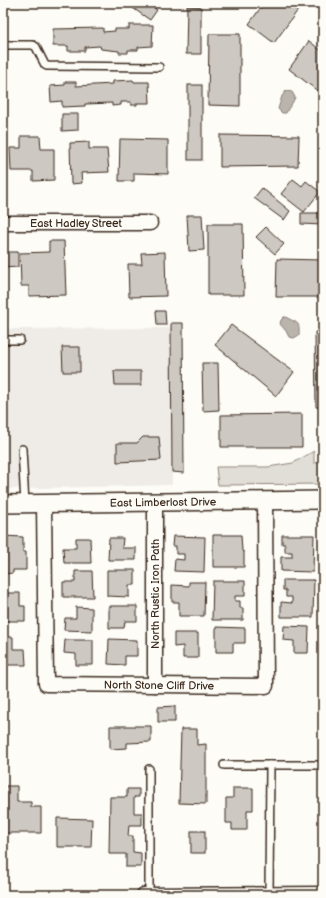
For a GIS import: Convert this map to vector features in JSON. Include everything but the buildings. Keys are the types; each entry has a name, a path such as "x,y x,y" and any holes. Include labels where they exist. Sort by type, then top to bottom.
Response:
{"street":[{"name":"East Hadley Street","path":"3,223 150,223"},
{"name":"East Limberlost Drive","path":"3,504 323,500"},
{"name":"North Stone Cliff Drive","path":"44,504 46,684 266,686 265,501"},
{"name":"North Rustic Iron Path","path":"155,502 155,685"},
{"path":"144,895 323,894"}],"lane":[{"path":"3,45 33,45 36,47 45,65 47,66 159,67"},
{"path":"3,340 20,340"},
{"path":"22,449 24,504"},
{"path":"224,765 323,764"},
{"path":"269,894 270,765"},
{"path":"149,769 149,895"}],"shaded area":[{"path":"286,91 292,92 295,97 286,113 282,113 278,109 282,96"},
{"path":"284,317 297,323 299,327 299,335 294,338 289,337 280,324"},
{"path":"171,328 172,485 3,489 3,329"},
{"path":"314,451 314,463 323,462 323,484 218,485 216,467 268,467 293,463"}]}
